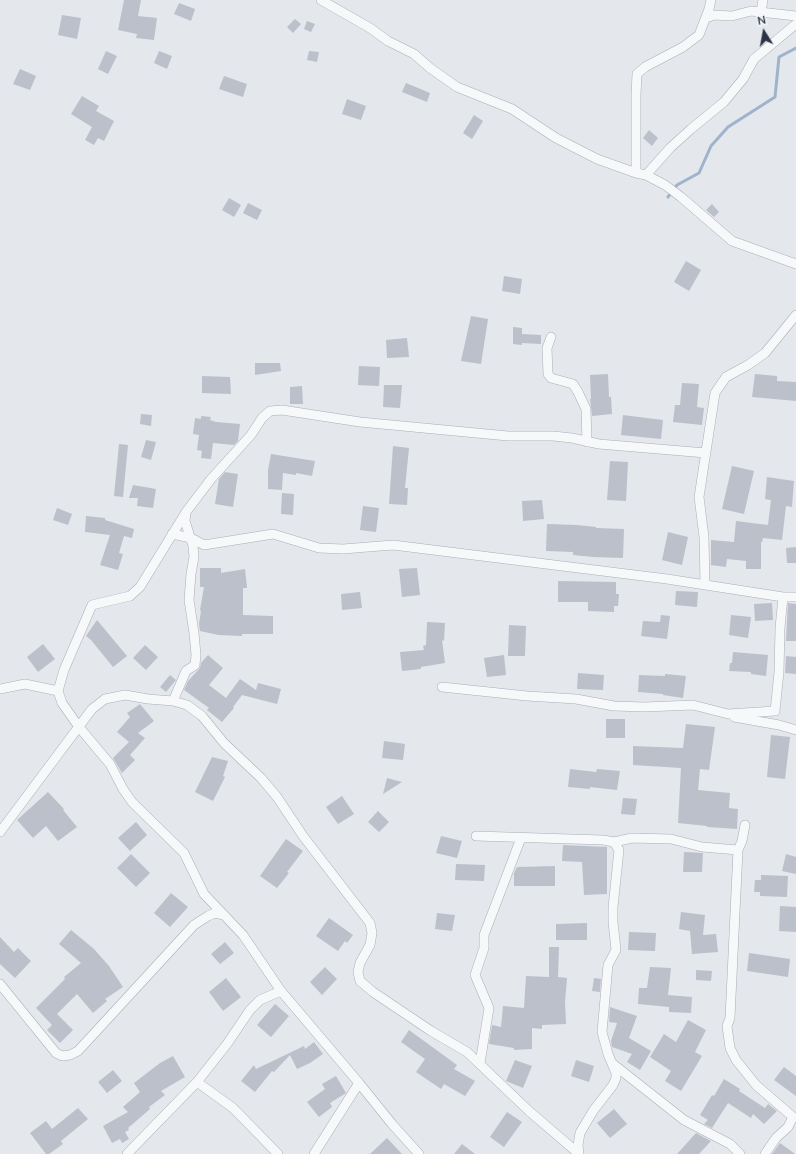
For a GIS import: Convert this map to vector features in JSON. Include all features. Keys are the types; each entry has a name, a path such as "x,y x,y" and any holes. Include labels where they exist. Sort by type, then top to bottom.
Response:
{"street":[{"path":"321,0 370,28 388,41 414,54 430,68 457,87 512,109 556,138 597,160 646,175 681,197 732,241 796,264"},
{"path":"636,173 637,74 645,67 683,47 699,35 711,0"},
{"path":"761,12 763,0"},
{"path":"706,18 714,15 732,16 750,11 796,16"},
{"path":"646,175 670,148 724,102 743,79 754,59 796,24"},
{"path":"704,584 704,537 699,497 715,393 726,377 748,365 765,353 796,315"},
{"path":"551,337 547,348 548,374 551,378 573,384 578,392 586,410 586,442"},
{"path":"419,1154 392,1124 281,991 243,935 204,894 184,853 132,802 123,789 110,764 79,727 62,703 58,690 64,670 92,605 130,596 140,587 186,512 211,479 251,435 262,418 270,411 282,410 360,422 508,436 553,436 633,448 706,453"},
{"path":"173,701 186,671 195,665 196,655 189,600 194,557 191,538 185,521 186,512"},
{"path":"172,534 191,538 204,546 273,534 319,548 343,550 393,544 704,584 783,597 796,597"},
{"path":"442,688 576,699 614,706 645,707 693,705 728,714 776,711 783,597"},
{"path":"0,688 25,684 58,690"},
{"path":"0,832 92,709 105,700 125,695 173,701 187,705 202,716 224,743 265,782 277,797 302,836 370,923 372,933 370,945 360,963 358,972 360,981 373,992 431,1031 467,1052 529,1111 579,1154"},
{"path":"693,705 697,712 704,715 724,716 779,725 796,730"},
{"path":"745,825 742,841 738,850 730,1018 727,1026 730,1048 736,1060 756,1085 793,1117 788,1127 776,1138 765,1154"},
{"path":"476,836 602,840 614,842 632,838 671,839 702,847 738,850"},
{"path":"480,1064 489,1008 475,975 484,948 484,935 521,838"},
{"path":"579,1154 578,1144 580,1133 593,1111 613,1085 616,1078 616,1073 608,1054 602,1032 608,965 616,950 613,907 618,850 614,842"},
{"path":"0,984 56,1053 62,1056 70,1055 78,1051 194,925 214,913 224,915"},
{"path":"127,1154 197,1082 227,1044 250,1010 260,1000 281,991"},
{"path":"612,1063 684,1120 730,1144 740,1154"},
{"path":"197,1082 234,1108 278,1154"},
{"path":"314,1154 359,1083"}],"building":[{"path":"124,0 141,0 138,16 157,18 154,40 136,38 137,34 118,30"},
{"path":"179,3 195,9 191,21 174,14"},
{"path":"62,15 81,18 77,39 58,35"},
{"path":"295,19 301,24 293,33 287,27"},
{"path":"307,21 315,24 311,32 304,29"},
{"path":"106,51 117,56 108,74 98,69"},
{"path":"159,51 172,56 167,69 154,63"},
{"path":"309,51 319,52 317,62 307,60"},
{"path":"20,69 36,76 30,90 13,84"},
{"path":"224,76 247,84 243,97 219,89"},
{"path":"406,83 430,93 427,102 402,92"},
{"path":"82,96 99,106 96,111 114,121 104,141 98,138 94,145 85,140 92,127 71,114"},
{"path":"347,99 366,106 361,120 342,114"},
{"path":"474,115 483,121 472,139 463,133"},
{"path":"649,130 658,138 652,146 643,138"},
{"path":"229,198 241,205 234,217 222,210"},
{"path":"248,203 262,210 257,220 243,213"},
{"path":"712,204 719,212 714,217 706,210"},
{"path":"686,261 701,270 689,291 674,282"},
{"path":"504,276 522,279 520,294 502,291"},
{"path":"471,316 488,319 481,364 461,361"},
{"path":"513,327 522,328 522,334 541,335 541,344 513,344"},
{"path":"407,338 409,357 387,358 386,340"},
{"path":"255,363 280,363 281,371 255,375"},
{"path":"359,366 380,367 379,386 358,385"},
{"path":"608,374 609,397 611,397 612,414 592,416 590,375"},
{"path":"755,374 777,376 777,381 796,382 796,401 752,397"},
{"path":"202,376 230,377 231,394 202,393"},
{"path":"682,383 699,384 697,407 704,408 702,425 673,422 675,405 680,405"},
{"path":"384,385 402,385 400,408 383,407"},
{"path":"302,386 303,404 290,404 290,387"},
{"path":"141,414 152,415 151,426 140,424"},
{"path":"623,415 663,420 661,439 621,435"},
{"path":"201,416 211,417 210,420 216,422 240,424 238,441 234,445 213,443 211,459 201,458 202,451 197,450 199,435 193,434 195,418 201,419"},
{"path":"146,440 156,442 151,460 141,457"},
{"path":"119,444 128,445 123,497 114,496"},
{"path":"393,446 409,448 405,488 408,488 407,505 389,504"},
{"path":"271,454 315,461 312,476 296,473 296,475 283,473 282,490 268,489 268,470"},
{"path":"610,461 628,462 626,501 607,500"},
{"path":"732,466 754,471 744,514 722,509"},
{"path":"225,472 238,474 233,507 215,504 219,479"},
{"path":"767,477 794,481 792,507 786,506 782,540 763,538 761,542 761,569 746,569 746,561 727,559 726,567 711,565 711,540 734,542 736,521 768,525 771,500 765,499"},
{"path":"133,485 156,489 153,508 137,506 138,498 129,498"},
{"path":"282,493 294,494 293,515 281,514"},
{"path":"542,500 544,519 523,521 522,501"},
{"path":"363,506 379,508 376,532 360,530"},
{"path":"57,508 72,514 68,525 53,520"},
{"path":"86,516 105,518 105,520 134,529 132,538 124,536 119,553 123,554 118,570 100,565 110,535 85,532"},
{"path":"547,524 624,529 623,558 593,557 573,555 573,552 546,551"},
{"path":"668,532 688,537 682,565 662,560"},
{"path":"796,547 796,563 787,563 786,548"},
{"path":"200,568 221,568 221,573 245,569 247,588 243,588 243,615 273,616 273,634 242,634 242,636 219,635 200,631 200,610 204,587 200,587"},
{"path":"417,568 420,595 402,597 399,569"},
{"path":"558,581 616,582 616,594 619,594 618,606 614,606 614,612 588,611 588,602 558,602"},
{"path":"676,591 698,592 697,607 675,605"},
{"path":"360,592 362,608 342,610 341,594"},
{"path":"772,603 773,620 755,621 754,604"},
{"path":"788,603 796,604 796,641 786,641"},
{"path":"661,615 670,616 667,639 641,636 643,621 660,622"},
{"path":"731,615 751,617 748,638 729,635"},
{"path":"97,620 127,656 113,667 86,636"},
{"path":"427,622 445,623 444,641 442,640 445,663 421,667 421,669 402,671 400,652 424,650 423,646 426,645"},
{"path":"509,625 526,626 525,656 508,656"},
{"path":"43,644 55,659 38,672 27,657"},
{"path":"145,645 158,657 146,670 133,658"},
{"path":"733,652 768,655 766,676 751,674 751,672 729,671 730,663 732,663"},
{"path":"208,655 223,668 209,685 226,698 240,679 256,690 258,683 281,689 277,704 242,695 233,707 234,708 222,722 207,710 209,708 184,690 188,681 200,668 201,663"},
{"path":"504,655 506,675 487,677 484,658"},
{"path":"786,656 796,657 796,674 785,673"},
{"path":"578,673 604,675 603,690 577,689"},
{"path":"665,674 686,676 683,698 663,694 638,692 639,675 665,676"},
{"path":"170,675 176,680 166,692 160,687"},
{"path":"140,704 154,721 138,733 145,738 130,755 135,760 122,773 113,758 129,742 117,732 130,717 127,713"},
{"path":"606,719 625,719 625,738 606,738"},
{"path":"686,724 715,727 709,770 700,769 698,790 730,793 729,808 738,809 737,829 678,823 681,768 633,765 633,746 683,748"},
{"path":"771,735 790,737 785,779 767,777"},
{"path":"384,741 405,744 403,760 382,758"},
{"path":"212,757 228,761 223,776 225,777 213,801 195,792"},
{"path":"570,769 596,772 597,769 620,771 617,790 590,787 590,789 568,787"},
{"path":"387,778 402,782 383,794"},
{"path":"48,792 64,809 63,810 77,827 58,841 46,826 33,838 17,820"},
{"path":"342,796 354,814 338,824 326,807"},
{"path":"623,798 637,799 635,815 621,814"},
{"path":"378,811 389,822 379,832 368,822"},
{"path":"136,822 147,835 130,851 118,838"},
{"path":"441,836 462,841 457,858 436,853"},
{"path":"286,839 303,851 277,888 260,876"},
{"path":"563,845 607,847 607,894 584,895 582,862 562,861"},
{"path":"684,852 703,853 702,872 683,872"},
{"path":"131,854 150,873 136,887 117,868"},
{"path":"786,854 796,857 796,874 782,871"},
{"path":"456,864 485,865 484,881 455,880"},
{"path":"555,866 555,886 514,886 514,873 517,867"},
{"path":"761,875 788,876 787,897 760,896 760,892 754,892 755,880 761,880"},
{"path":"171,893 188,907 170,927 154,913"},
{"path":"780,906 796,907 796,932 779,931"},
{"path":"681,912 705,915 703,935 716,934 718,952 692,954 690,931 679,929"},
{"path":"437,913 455,915 452,931 435,929"},
{"path":"329,918 353,935 347,943 345,941 338,951 316,936"},
{"path":"587,923 587,940 556,940 556,924"},
{"path":"71,930 94,949 109,966 123,987 105,999 107,1001 93,1013 77,994 57,1014 73,1030 60,1043 47,1030 52,1025 36,1008 65,979 64,977 81,963 59,944"},
{"path":"629,932 656,933 655,951 628,950"},
{"path":"0,937 14,952 18,948 31,961 15,978 0,964"},
{"path":"225,942 234,953 220,964 211,954"},
{"path":"549,947 559,947 558,977 567,978 565,1002 566,1024 542,1025 542,1029 532,1028 532,1049 514,1050 514,1048 489,1044 492,1025 501,1027 503,1006 524,1008 526,976 549,977"},
{"path":"749,953 790,959 788,977 747,971"},
{"path":"325,967 337,979 322,995 310,982"},
{"path":"650,967 671,968 668,995 692,997 691,1013 669,1012 669,1007 638,1004 639,988 647,988"},
{"path":"696,970 712,971 711,981 696,980"},
{"path":"226,978 241,997 223,1011 209,992"},
{"path":"594,978 601,979 600,992 592,991"},
{"path":"275,1004 289,1016 271,1037 257,1025"},
{"path":"610,1007 637,1016 629,1038 651,1051 640,1070 627,1062 632,1054 612,1047 611,1041 617,1023 609,1022"},
{"path":"688,1020 706,1030 695,1052 702,1056 681,1091 665,1081 671,1071 650,1057 664,1034 676,1042"},
{"path":"409,1030 457,1065 454,1069 475,1081 465,1096 444,1084 441,1089 416,1072 425,1059 401,1042"},
{"path":"314,1042 323,1054 310,1063 297,1069 290,1055 274,1072 272,1071 255,1092 241,1081 254,1065 256,1069 304,1046 305,1049"},
{"path":"173,1056 185,1077 161,1091 165,1095 149,1107 150,1109 128,1128 129,1130 125,1132 129,1139 122,1143 120,1139 112,1143 103,1126 128,1112 123,1107 140,1092 134,1083 160,1063"},
{"path":"515,1060 532,1066 523,1088 506,1081"},
{"path":"576,1060 594,1066 589,1082 571,1076"},
{"path":"784,1067 796,1076 796,1096 774,1080"},
{"path":"113,1070 122,1081 107,1093 98,1082"},
{"path":"336,1076 346,1093 330,1103 332,1107 319,1117 307,1102 325,1089 322,1084"},
{"path":"724,1079 765,1108 768,1104 777,1111 764,1124 753,1114 751,1118 728,1103 712,1128 704,1124 708,1120 700,1115"},
{"path":"78,1108 88,1119 61,1141 63,1144 49,1154 46,1154 30,1133 46,1121 52,1129"},
{"path":"614,1109 627,1124 610,1138 597,1123"},
{"path":"507,1112 522,1122 504,1147 490,1137"},
{"path":"696,1133 711,1141 699,1154 677,1154"},
{"path":"387,1138 402,1154 370,1154"},
{"path":"780,1143 795,1154 772,1154"},
{"path":"462,1144 475,1154 454,1154"}],"waterway":[{"path":"668,197 677,185 699,173 711,146 728,127 775,97 779,57 796,48"}]}
